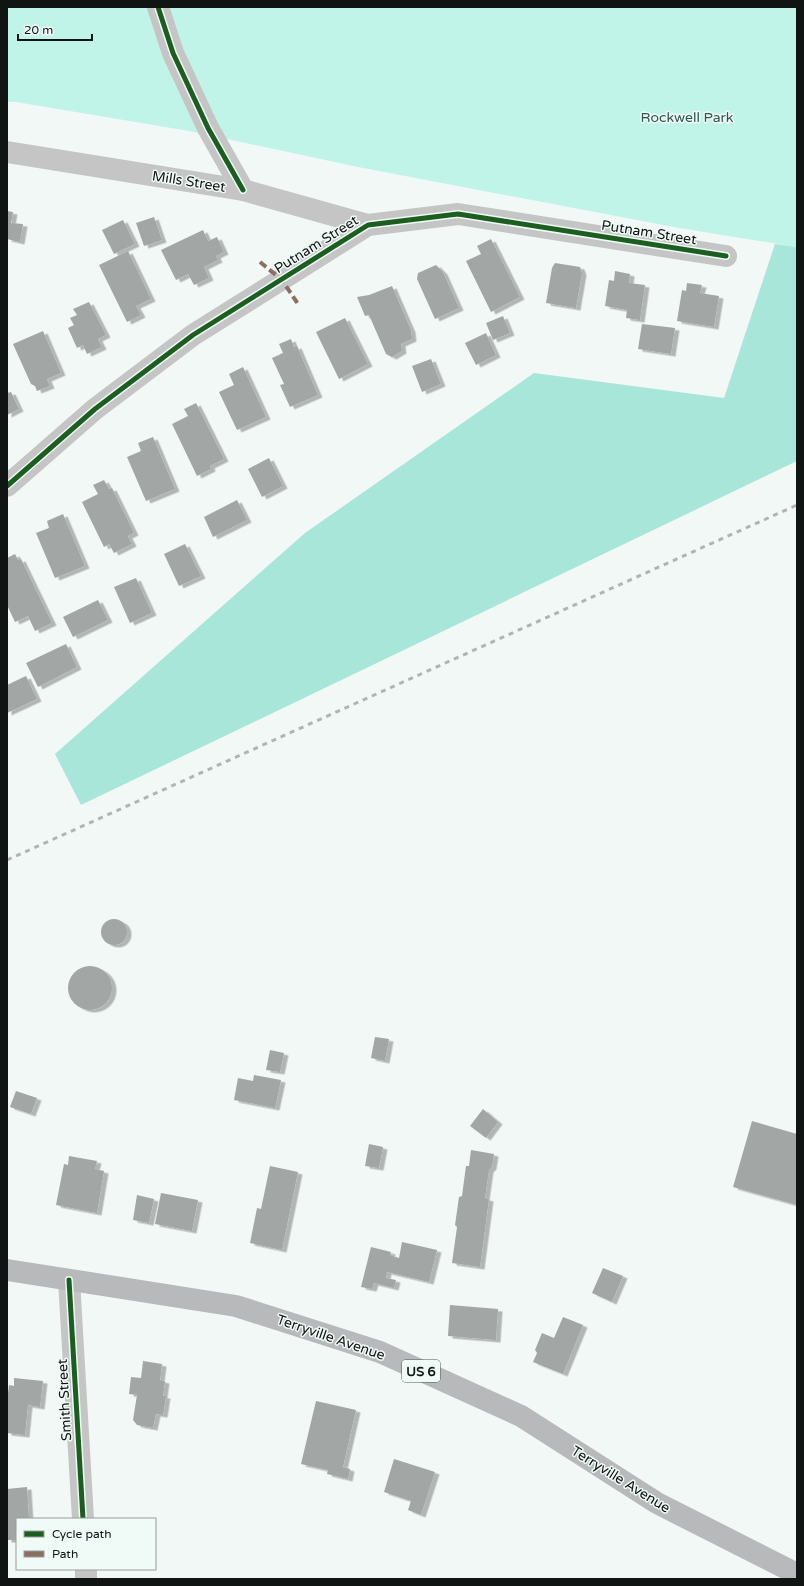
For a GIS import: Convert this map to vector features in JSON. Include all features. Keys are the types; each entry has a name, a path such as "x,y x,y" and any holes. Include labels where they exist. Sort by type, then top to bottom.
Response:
{"highway":[{"name":"Terryville Avenue","path":"7,1270 236,1306 380,1352 520,1416 657,1503 797,1574"}],"street":[{"path":"158,7 173,53 208,128 243,190"},
{"name":"Mills Street","path":"7,152 243,190 368,225"},
{"name":"Putnam Street","path":"7,486 95,409 193,335 368,225 458,214 726,256"},
{"name":"Smith Street","path":"69,1280 83,1518"}],"green space":[{"name":"Rockwell Park","path":"7,7 797,7 797,247 679,228 358,167 189,131 16,102 7,102"},
{"path":"775,244 797,247 797,461 81,805 55,754 305,533 534,373 724,398"}],"building":[{"path":"7,211 13,212 11,223 23,224 20,242 7,239"},
{"path":"154,217 162,240 144,246 136,223"},
{"path":"123,220 135,244 114,254 102,230"},
{"path":"203,230 208,241 217,237 224,252 216,256 218,260 204,267 209,278 194,285 188,274 176,280 161,250"},
{"path":"491,239 520,297 491,312 466,261 481,254 477,246"},
{"path":"128,251 151,299 136,306 141,315 127,322 99,265"},
{"path":"555,263 580,267 582,273 576,308 546,303 552,268"},
{"path":"436,265 443,272 459,308 435,319 417,279 418,273"},
{"path":"615,271 630,274 629,283 645,285 640,320 626,318 627,310 605,306 609,280 614,281"},
{"path":"687,283 702,285 700,293 719,296 714,327 677,321 682,290 686,291"},
{"path":"392,286 411,330 412,339 401,344 402,351 392,357 386,354 369,315 365,316 357,297 369,295"},
{"path":"89,302 106,335 98,339 102,347 87,354 83,345 77,348 68,328 74,325 70,318 77,315 73,309"},
{"path":"503,316 510,333 493,340 486,323"},
{"path":"345,318 368,364 339,379 316,332"},
{"path":"642,324 675,328 671,354 638,349"},
{"path":"43,331 61,373 47,379 50,386 37,391 35,386 31,384 13,344"},
{"path":"486,333 496,355 476,365 465,343"},
{"path":"291,339 294,347 297,346 318,395 290,407 280,385 284,384 272,358 283,353 279,344"},
{"path":"431,359 441,384 422,392 412,366"},
{"path":"243,367 266,417 237,430 219,392 234,385 229,374"},
{"path":"11,392 19,409 7,415 7,393"},
{"path":"196,403 224,459 210,466 211,469 197,476 172,424 188,416 184,409"},
{"path":"153,437 175,489 146,501 127,457 141,451 138,443"},
{"path":"269,458 283,486 262,497 248,469"},
{"path":"104,480 109,489 112,488 134,533 128,536 132,544 114,553 109,544 104,547 82,502 98,494 93,485"},
{"path":"237,500 247,520 213,537 204,517"},
{"path":"63,514 85,566 55,578 36,533 49,528 47,521"},
{"path":"185,544 201,576 179,586 164,554"},
{"path":"15,554 18,560 21,559 52,623 35,631 28,616 15,622 7,605 7,558"},
{"path":"136,578 152,613 130,623 114,587"},
{"path":"98,600 108,620 73,637 63,617"},
{"path":"66,644 77,667 38,687 26,663"},
{"path":"26,676 37,699 7,713 7,685"},
{"path":"114,919 123,923 127,932 123,941 114,945 105,941 101,932 105,923"},
{"path":"86,966 94,966 106,972 112,984 112,992 106,1004 94,1010 86,1010 74,1004 68,992 68,984 74,972"},
{"path":"375,1037 389,1039 385,1061 371,1058"},
{"path":"270,1050 284,1053 280,1072 266,1070"},
{"path":"254,1075 281,1080 275,1108 234,1100 238,1078 253,1081"},
{"path":"16,1091 37,1098 31,1114 10,1107"},
{"path":"483,1109 498,1122 486,1138 470,1126"},
{"path":"752,1121 797,1134 797,1205 733,1187"},
{"path":"369,1144 383,1147 379,1168 365,1166"},
{"path":"471,1150 494,1154 492,1167 489,1170 485,1198 489,1199 480,1267 452,1263 459,1197 462,1196 466,1166 469,1166"},
{"path":"69,1156 97,1161 95,1169 104,1171 97,1213 56,1205 64,1164 68,1165"},
{"path":"270,1166 298,1172 282,1250 250,1243 257,1208 261,1209"},
{"path":"161,1193 198,1200 192,1231 155,1224"},
{"path":"137,1195 154,1199 149,1223 133,1220"},
{"path":"402,1242 437,1250 429,1282 387,1272 386,1278 396,1280 394,1288 374,1283 372,1289 361,1287 371,1247 391,1252 390,1255 399,1258"},
{"path":"603,1268 623,1276 612,1302 592,1293"},
{"path":"450,1305 498,1309 496,1340 448,1336"},
{"path":"563,1317 583,1325 563,1374 533,1362 537,1353 535,1350 542,1333 554,1338"},
{"path":"143,1361 162,1364 160,1380 165,1381 163,1396 166,1396 163,1415 156,1414 153,1428 137,1425 133,1420 137,1395 129,1394 131,1377 141,1378"},
{"path":"14,1378 43,1381 40,1407 28,1405 25,1435 7,1433 7,1402 9,1385 14,1386"},
{"path":"316,1401 356,1410 343,1467 350,1469 348,1479 327,1474 328,1470 301,1464"},
{"path":"394,1459 435,1472 421,1515 408,1510 411,1501 384,1492"},
{"path":"27,1487 29,1518 16,1518 16,1540 7,1540 7,1489"}],"railway":[{"path":"7,860 797,505"}],"marked path":[{"path":"260,262 282,280 298,304"}],"cycle path":[{"path":"158,7 173,53 208,128 243,190"},
{"path":"7,486 95,409 193,335 368,225 458,214 726,256"},
{"path":"69,1280 83,1518"}]}
